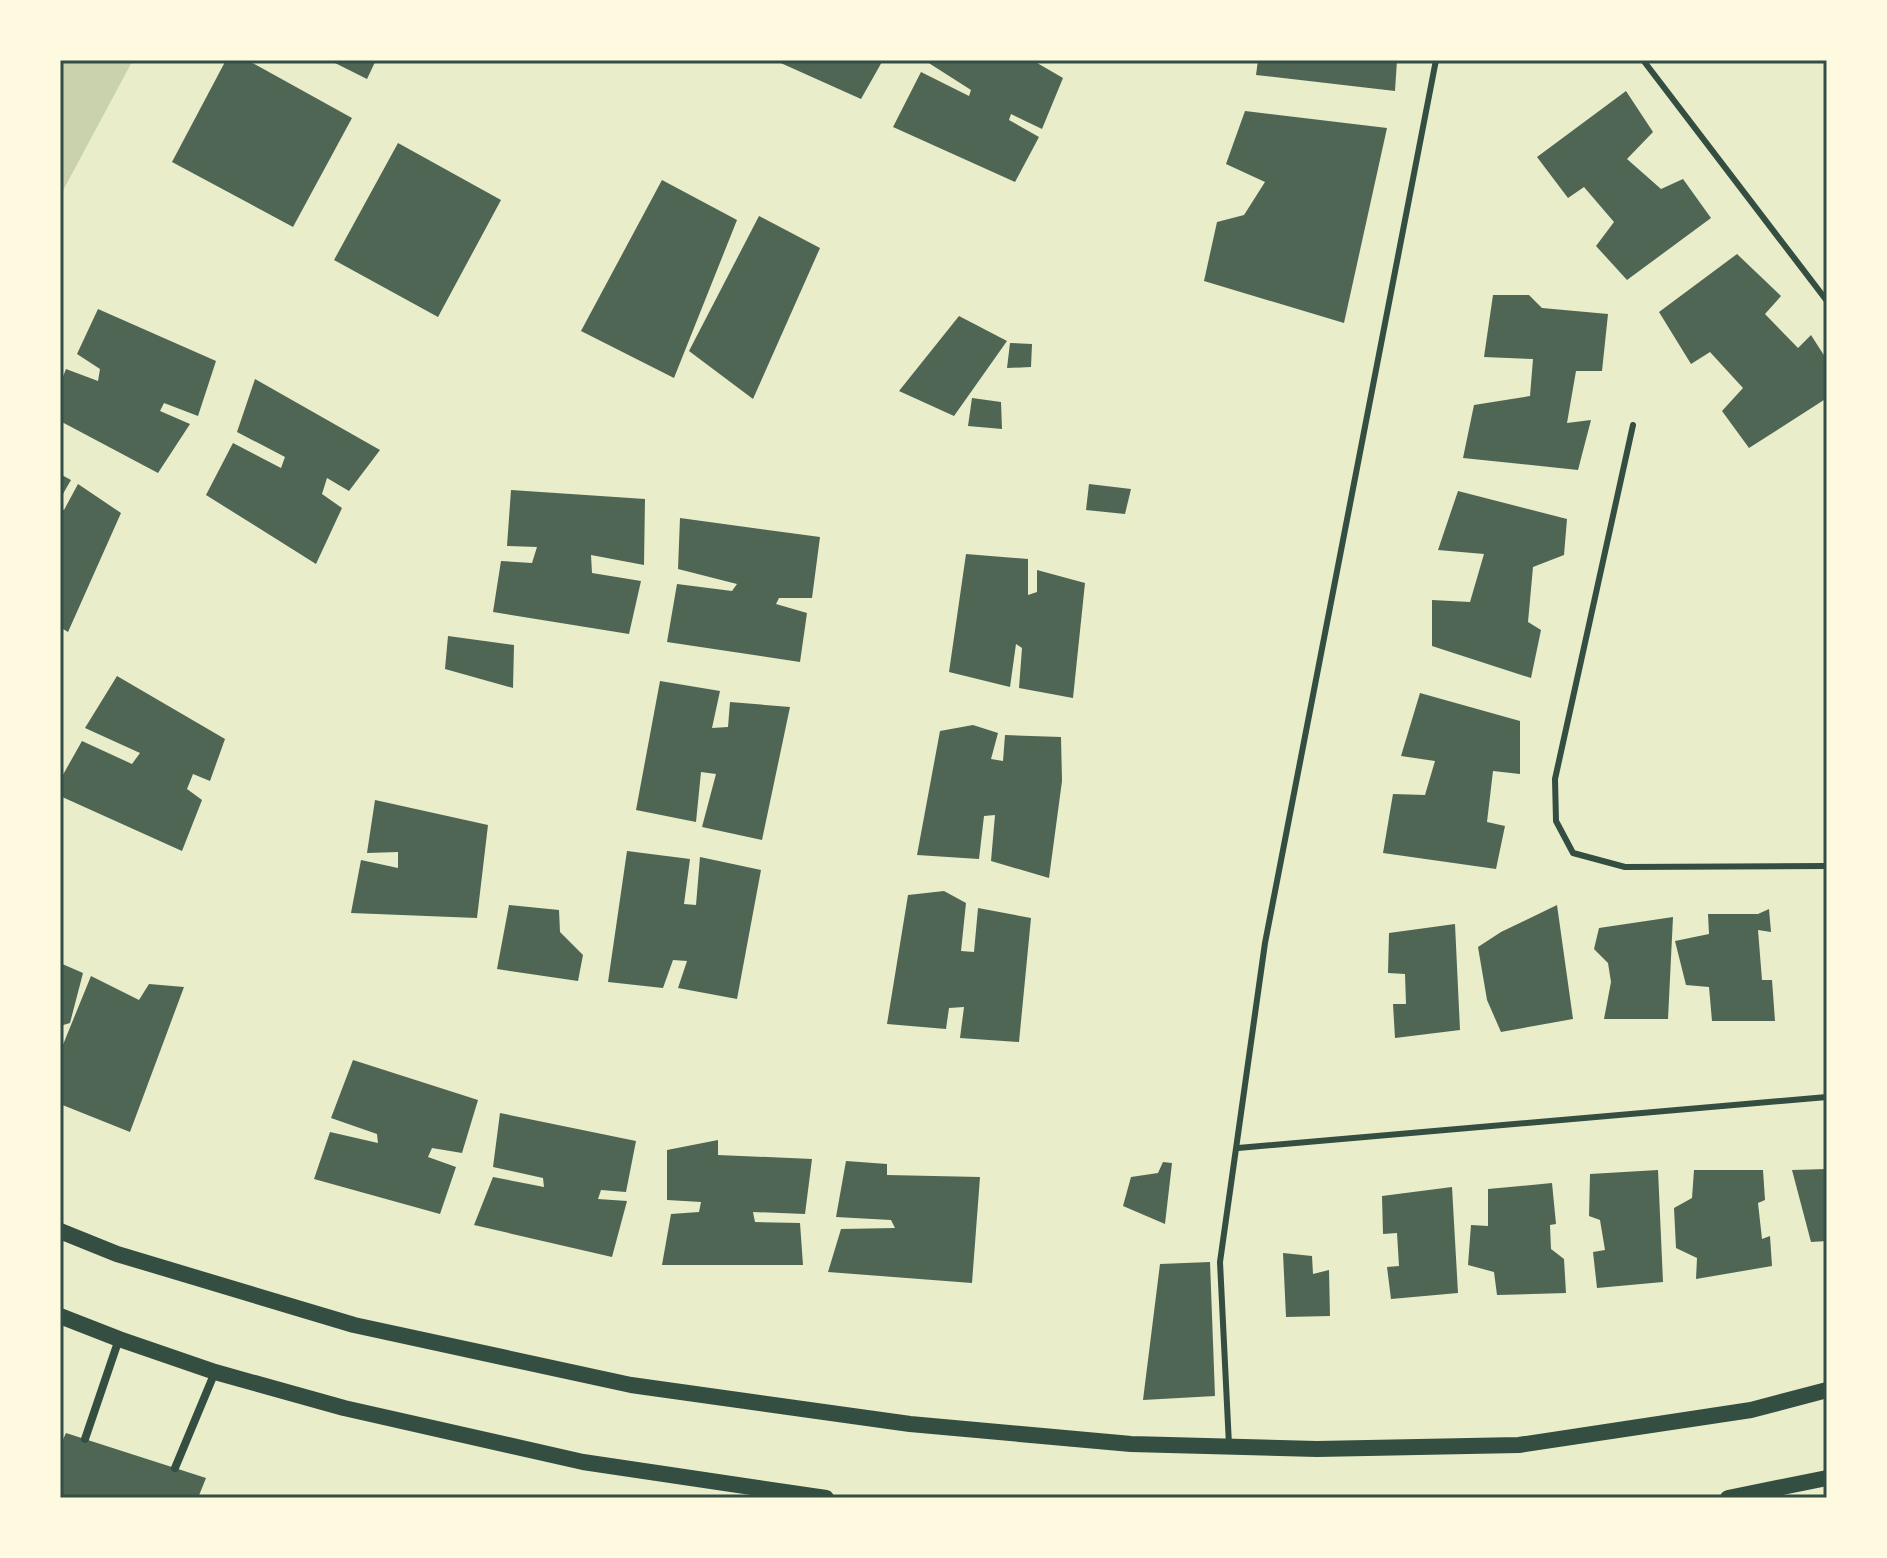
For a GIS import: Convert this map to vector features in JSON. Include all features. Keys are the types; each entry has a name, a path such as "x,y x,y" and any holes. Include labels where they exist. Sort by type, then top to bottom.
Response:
{"main road":[{"path":"60,1231 117,1254 354,1325 631,1385 910,1424 1131,1444 1317,1449 1519,1445 1751,1410 1827,1390"},
{"path":"60,1316 215,1372 344,1408 583,1462 826,1498"},
{"path":"1728,1498 1827,1478"}],"street":[{"path":"85,1439 119,1339"},
{"path":"175,1468 215,1372"}],"lane":[{"path":"1230,1447 1220,1262 1265,943 1436,60"},
{"path":"1643,60 1827,301"},
{"path":"1633,425 1555,779 1556,821 1573,853 1625,867 1827,866"},
{"path":"1238,1148 1827,1097"}],"green space":[{"path":"60,60 133,60 60,196"}],"building":[{"path":"226,60 247,60 352,118 293,227 172,162"},
{"path":"329,60 376,60 367,79"},
{"path":"774,60 883,60 861,99"},
{"path":"924,60 1032,60 1063,78 1042,129 1011,114 1009,120 1039,137 1015,182 893,127 921,72 969,96 971,90"},
{"path":"1258,60 1397,60 1395,91 1256,75"},
{"path":"1626,91 1653,132 1627,159 1661,189 1683,179 1711,218 1627,280 1596,246 1614,222 1584,187 1568,198 1537,157"},
{"path":"1245,111 1387,128 1344,323 1204,281 1217,222 1244,215 1265,182 1226,164"},
{"path":"398,143 501,200 438,317 334,260"},
{"path":"662,180 737,220 674,378 581,331"},
{"path":"759,216 820,248 753,399 689,351"},
{"path":"1737,254 1781,296 1765,314 1798,348 1811,335 1827,360 1827,398 1749,448 1722,411 1743,388 1710,352 1691,364 1659,312"},
{"path":"1493,295 1529,295 1542,308 1608,314 1602,371 1576,371 1567,423 1591,420 1578,470 1463,458 1474,405 1530,396 1533,359 1484,357"},
{"path":"98,309 216,361 198,416 164,403 160,411 190,424 158,473 60,421 60,384 66,369 98,381 100,369 77,354"},
{"path":"959,316 1007,341 954,416 899,391"},
{"path":"1010,343 1032,344 1031,367 1007,368"},
{"path":"255,379 380,450 349,491 327,478 322,494 342,508 316,564 206,495 233,443 281,468 285,457 237,432"},
{"path":"972,398 1001,402 1002,429 968,426"},
{"path":"60,474 71,480 60,499"},
{"path":"78,484 121,513 68,632 60,627 60,509 64,510"},
{"path":"1089,484 1131,489 1125,514 1086,510"},
{"path":"511,490 645,499 644,565 591,555 592,573 641,581 629,634 493,612 501,561 532,563 537,547 507,546"},
{"path":"1458,491 1567,519 1564,555 1533,567 1528,622 1541,630 1531,678 1432,646 1432,600 1470,602 1484,554 1438,550"},
{"path":"680,518 820,537 812,598 779,598 776,604 807,613 800,662 667,642 677,584 732,591 737,584 678,569"},
{"path":"966,554 1028,559 1028,595 1037,592 1037,570 1085,583 1073,698 1019,688 1022,648 1016,644 1010,687 949,672"},
{"path":"448,636 514,645 513,688 445,669"},
{"path":"117,676 225,739 210,781 193,774 187,789 202,800 182,851 60,796 60,780 82,741 132,764 140,753 85,728"},
{"path":"660,681 720,691 712,728 728,727 730,702 790,707 762,840 702,827 716,774 701,772 696,822 636,810"},
{"path":"1420,693 1520,721 1520,774 1493,771 1487,822 1505,826 1496,869 1383,853 1393,794 1425,795 1435,761 1401,756"},
{"path":"973,725 998,733 991,759 1003,761 1005,735 1061,737 1062,781 1049,878 991,861 995,815 984,816 979,859 917,855 940,731"},
{"path":"375,800 488,825 477,918 351,913 361,860 398,868 398,852 367,853"},
{"path":"627,851 690,859 684,904 696,905 700,857 761,870 737,999 678,988 687,961 673,960 663,988 608,982"},
{"path":"944,891 966,903 961,951 974,952 978,908 1031,918 1019,1042 960,1038 964,1007 949,1008 946,1029 887,1024 908,895"},
{"path":"509,905 559,910 560,932 583,955 578,981 497,969"},
{"path":"1557,905 1573,1019 1501,1032 1487,1000 1478,947 1501,932"},
{"path":"1769,909 1771,932 1758,930 1762,980 1772,980 1775,1021 1712,1021 1709,987 1686,985 1675,941 1709,934 1708,914 1758,914"},
{"path":"1673,917 1668,1019 1604,1019 1611,982 1608,963 1594,949 1599,928"},
{"path":"1455,924 1460,1030 1395,1038 1393,1004 1406,1004 1405,974 1388,973 1389,933"},
{"path":"60,963 83,973 70,1023 60,1026"},
{"path":"91,976 139,1000 149,984 184,987 130,1132 60,1104 60,1052"},
{"path":"353,1060 478,1100 462,1153 432,1148 428,1157 456,1167 440,1214 314,1179 330,1132 378,1143 377,1134 331,1118"},
{"path":"500,1113 636,1141 626,1192 601,1190 598,1199 627,1201 612,1257 474,1225 493,1177 544,1187 543,1178 493,1167"},
{"path":"718,1140 718,1155 812,1159 805,1214 753,1212 755,1222 800,1223 803,1265 662,1265 671,1214 699,1212 701,1202 667,1200 667,1150"},
{"path":"846,1161 887,1164 887,1175 980,1177 972,1283 828,1272 841,1229 895,1228 891,1220 836,1217"},
{"path":"1163,1162 1172,1163 1165,1224 1123,1206 1131,1177 1158,1173"},
{"path":"1827,1169 1827,1241 1811,1242 1792,1170"},
{"path":"1658,1170 1663,1282 1597,1288 1593,1252 1605,1250 1600,1220 1589,1216 1590,1174"},
{"path":"1694,1170 1763,1170 1765,1200 1758,1203 1762,1239 1770,1236 1772,1266 1696,1279 1697,1258 1676,1248 1674,1208 1692,1198"},
{"path":"1552,1183 1556,1224 1550,1225 1551,1249 1564,1259 1566,1293 1497,1295 1494,1272 1468,1265 1471,1225 1488,1226 1488,1189"},
{"path":"1452,1187 1458,1293 1391,1299 1387,1267 1399,1266 1397,1233 1383,1234 1382,1196"},
{"path":"1283,1253 1312,1256 1313,1274 1329,1270 1330,1316 1286,1317"},
{"path":"1210,1262 1215,1396 1143,1400 1160,1264"},
{"path":"66,1433 206,1478 198,1498 60,1498 60,1446"}]}
